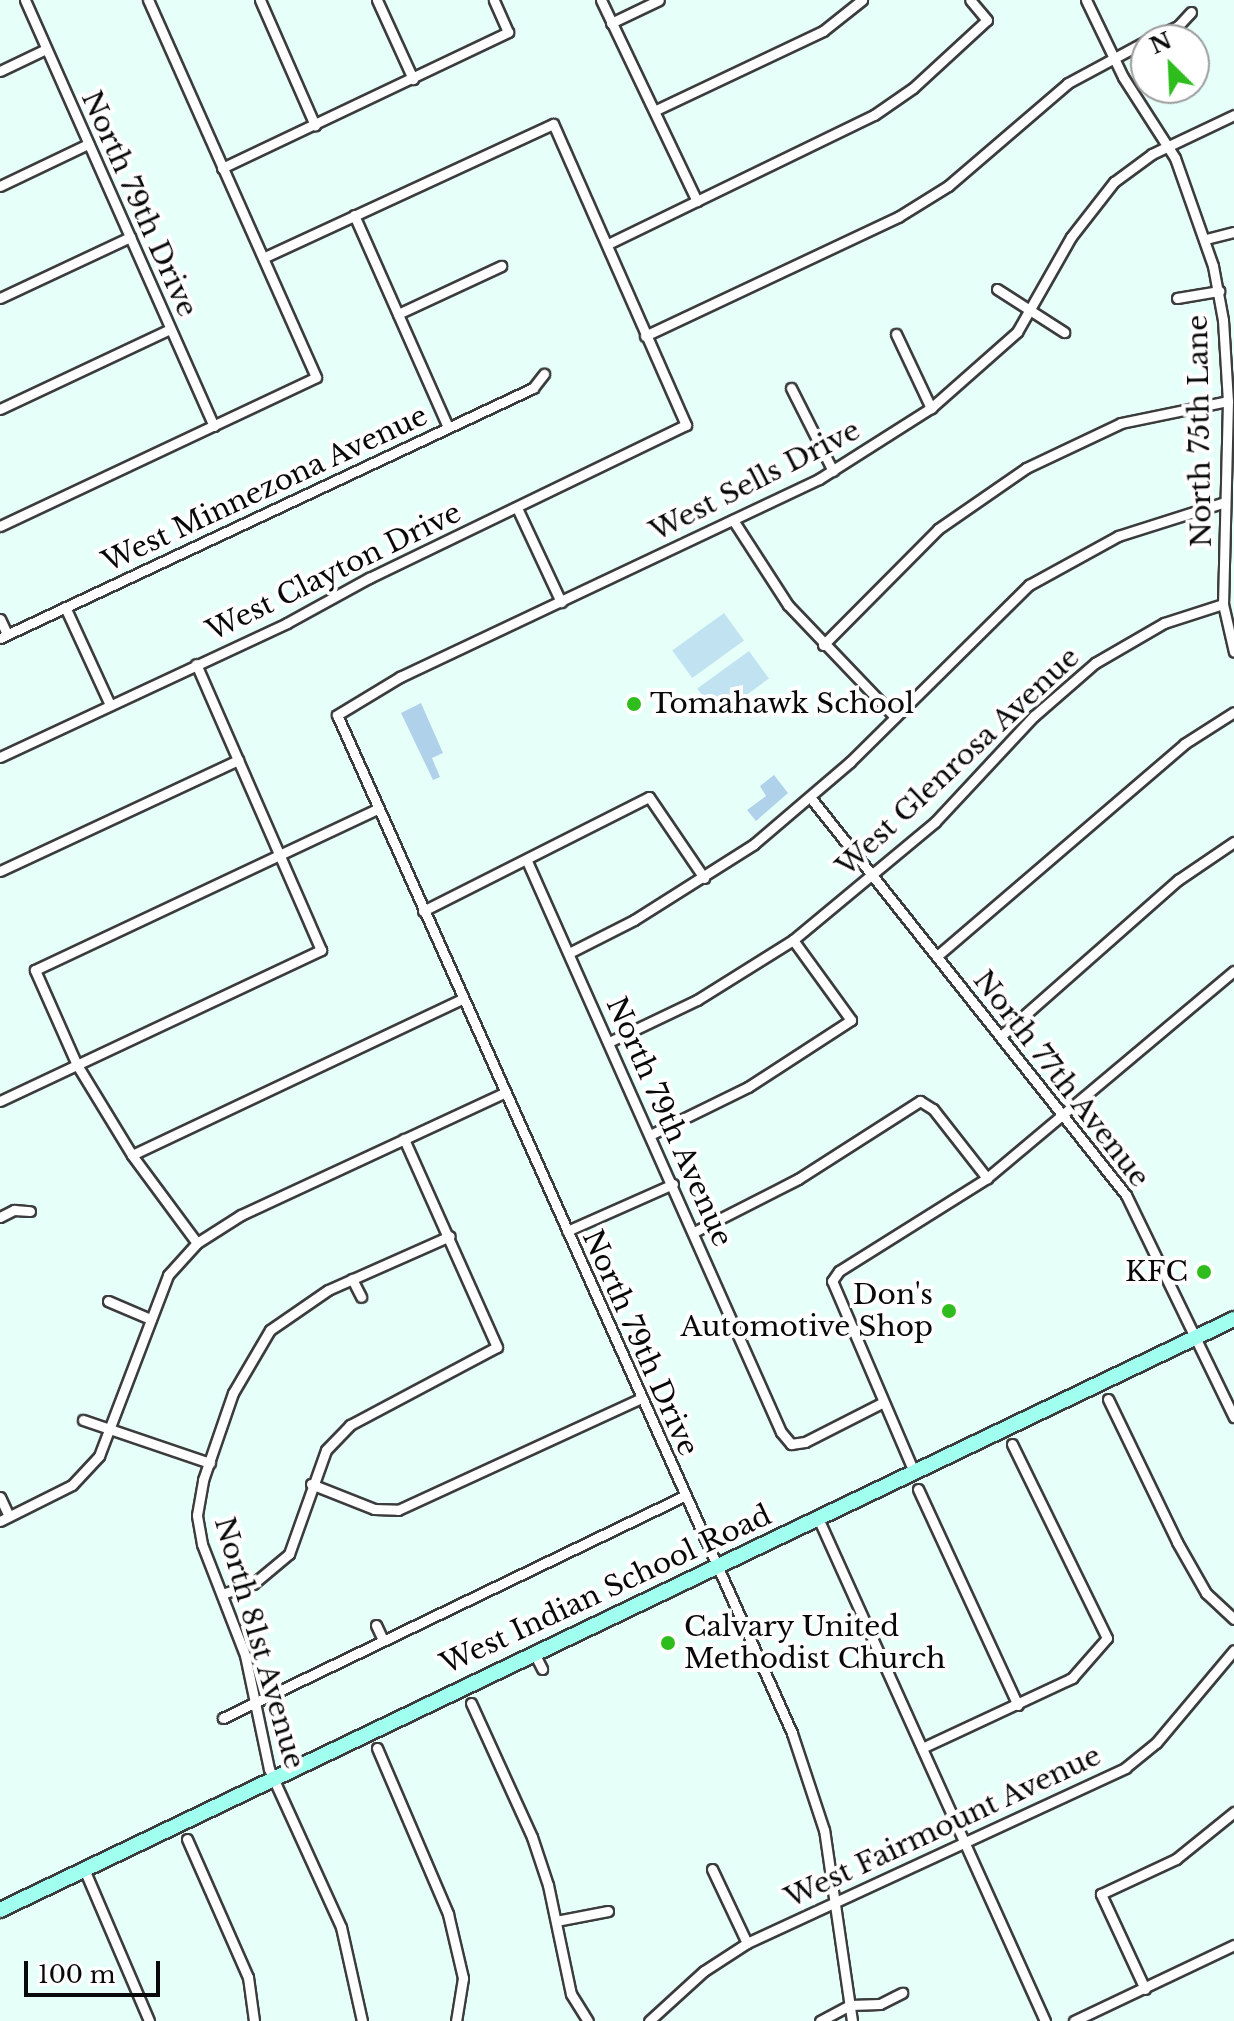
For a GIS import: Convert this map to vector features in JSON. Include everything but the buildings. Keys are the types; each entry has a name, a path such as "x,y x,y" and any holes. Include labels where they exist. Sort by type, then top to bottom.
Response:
{"main road":[{"name":"West Indian School Road","path":"0,1910 1234,1319"}],"street":[{"name":"North 79th Drive","path":"25,0 214,426"},
{"path":"0,526 316,377 148,0"},
{"path":"260,0 315,125"},
{"path":"377,0 413,79"},
{"path":"222,168 508,32 494,0"},
{"path":"601,0 697,201"},
{"path":"611,23 659,0"},
{"path":"656,110 823,31 862,0"},
{"path":"608,244 874,115 913,88 987,20 970,0"},
{"name":"North 75th Lane","path":"1086,0 1112,57 1169,145 1206,239 1219,291 1230,346 1230,450 1225,502 1229,555 1223,604 1234,652"},
{"path":"1180,24 1191,12"},
{"path":"263,258 553,124 608,244 645,336 898,217 948,186 1068,83 1130,48"},
{"path":"0,71 46,49"},
{"name":"West Sells Drive","path":"337,715 388,683 833,471 931,408 1006,345 1033,312 1093,205 1136,164 1234,115"},
{"path":"0,186 88,144"},
{"path":"354,215 448,427"},
{"path":"1206,239 1234,232"},
{"path":"0,298 130,237"},
{"path":"398,314 501,266"},
{"path":"997,289 1064,332"},
{"path":"1177,298 1219,291"},
{"path":"0,409 170,329"},
{"path":"896,334 931,408"},
{"name":"West Clayton Drive","path":"0,757 686,425 645,336"},
{"name":"West Minnezona Avenue","path":"4,636 533,388 544,374"},
{"path":"791,388 833,471"},
{"path":"823,645 938,529 1026,468 1121,423 1228,401"},
{"path":"569,953 704,878 810,797 1029,585 1118,536 1225,502"},
{"path":"517,508 561,602"},
{"path":"733,520 788,605 895,717"},
{"name":"West Glenrosa Avenue","path":"609,1042 697,1000 793,940 935,822 1064,686 1124,643 1164,623 1223,604"},
{"path":"65,607 110,705"},
{"path":"0,619 4,636"},
{"path":"0,1101 321,950 196,664"},
{"path":"937,956 1184,744 1234,712"},
{"name":"North 79th Drive","path":"337,715 639,1399 717,1566 808,1778 836,1900 852,2021"},
{"path":"0,871 238,760"},
{"path":"423,911 649,797 704,878"},
{"name":"North 77th Avenue","path":"810,797 1126,1195 1234,1417"},
{"path":"197,1243 132,1155 77,1065 35,970 377,809"},
{"path":"1002,1035 1178,880 1234,842"},
{"name":"North 79th Avenue","path":"527,861 791,1444 882,1403"},
{"path":"650,1135 748,1087 851,1020 793,940"},
{"path":"914,1472 832,1281 839,1271 987,1178 1063,1116 1181,1010 1234,971"},
{"path":"132,1155 462,999"},
{"path":"0,1497 5,1519 72,1485 99,1456 112,1430 148,1318 168,1275 197,1243 241,1215 504,1093"},
{"path":"694,1232 798,1179 920,1101 933,1109 987,1178"},
{"path":"222,1594 253,1584 289,1554 311,1484 326,1450 350,1425 497,1347 450,1236 404,1139"},
{"path":"567,1231 673,1184"},
{"path":"0,1217 30,1211"},
{"name":"North 81st Avenue","path":"362,2021 341,1927 272,1779 252,1704 245,1655 202,1544 197,1515 233,1393 270,1330 352,1279 450,1236"},
{"path":"352,1279 361,1297"},
{"path":"108,1301 148,1318"},
{"path":"311,1484 374,1509 398,1510 639,1399"},
{"path":"1108,1399 1177,1542 1206,1593 1234,1619"},
{"path":"83,1420 210,1463"},
{"path":"922,1748 1072,1678 1107,1638 1012,1444"},
{"path":"918,1489 1018,1705"},
{"path":"223,1718 684,1496"},
{"path":"818,1518 1045,2021"},
{"path":"376,1625 383,1640"},
{"name":"West Fairmount Avenue","path":"649,2021 704,1971 747,1943 1125,1768 1156,1743 1234,1650"},
{"path":"534,1653 542,1669"},
{"path":"471,1703 532,1837 556,1921 571,1994 588,2021"},
{"path":"377,1748 452,1927 463,1978 456,2021"},
{"path":"1145,1989 1101,1894 1176,1859 1234,1812"},
{"path":"187,1839 248,1977 254,2021"},
{"path":"84,1869 149,2021"},
{"path":"712,1869 747,1943"},
{"path":"556,1921 608,1911"},
{"path":"1074,2021 1234,1945"},
{"path":"820,2021 850,2005 880,2004 902,1993"}],"shaded area":[{"path":"724,613 744,641 692,678 672,651"},
{"path":"749,651 769,679 717,716 697,689"},
{"path":"421,703 443,753 432,758 440,777 433,780 401,713"},
{"path":"774,775 788,793 756,821 747,810 766,796 760,786"}],"place":[{"name":"Tomahawk School","path":"634,704"},
{"name":"KFC","path":"1204,1272"},
{"name":"Don's Automotive Shop","path":"949,1311"},
{"name":"Calvary United Methodist Church","path":"668,1643"}]}
